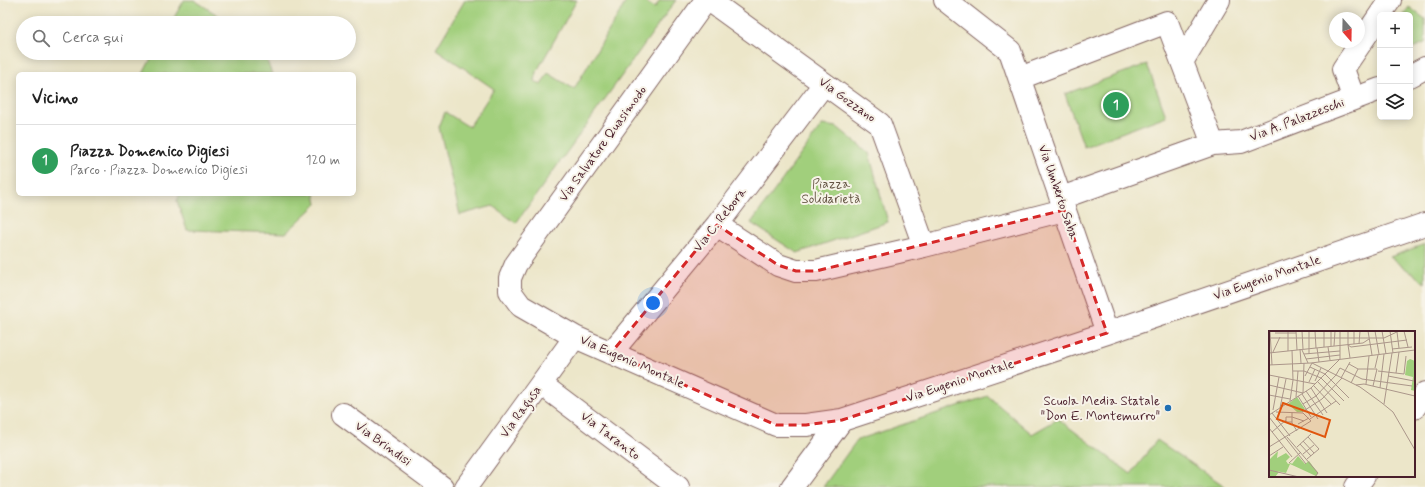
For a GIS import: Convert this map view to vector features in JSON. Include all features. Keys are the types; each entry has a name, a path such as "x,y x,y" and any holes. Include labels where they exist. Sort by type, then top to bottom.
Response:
{"street":[{"name":"Via Gozzano","path":"708,0 880,124 924,246"},
{"name":"Via Salvatore Quasimodo","path":"510,291 510,278 516,264 708,0"},
{"name":"Via Umberto Saba","path":"945,0 1010,51 1107,333"},
{"path":"1182,62 1219,0"},
{"path":"1354,99 1343,69 1390,0"},
{"path":"1020,78 1167,22 1213,144"},
{"path":"1413,74 1425,68"},
{"name":"Via C. Rebora","path":"611,353 717,225 824,84"},
{"name":"Via A. Palazzeschi","path":"1062,204 1213,144 1241,142 1377,90"},
{"path":"717,225 778,265 796,271 816,271 924,246 1062,204"},
{"name":"Via Eugenio Montale","path":"510,291 521,306 575,337 776,425 806,425 842,420 1107,333 1425,224"},
{"name":"Via Ragusa","path":"466,487 575,337"},
{"name":"Via Taranto","path":"541,384 678,487"},
{"path":"1415,407 1425,393"},
{"name":"Via Brindisi","path":"343,414 442,487"},
{"path":"792,487 842,420"},
{"path":"1356,487 1363,477"}],"highlighted area":[{"path":"1064,210 1107,333 842,420 806,425 776,425 611,353 717,225 778,265 796,271 816,271"}],"green space":[{"path":"184,0 194,0 219,16 175,16"},
{"path":"465,0 577,0 537,71 535,81 541,85 548,73 574,89 627,0 642,0 655,8 660,0 676,0 516,223 493,206 460,215 439,127 445,112 469,127 494,89 436,49"},
{"path":"1409,7 1425,19 1425,43 1413,48 1413,12 1406,12"},
{"path":"150,60 267,60 271,72 144,72"},
{"path":"1147,64 1166,116 1084,147 1065,94"},
{"name":"Piazza Solidarietà","path":"822,125 837,127 869,153 888,222 797,253 751,223"},
{"path":"179,196 315,196 317,204 286,233 187,230 177,201"},
{"path":"1425,244 1425,283 1390,257"},
{"path":"988,396 1032,434 1058,419 1131,474 1157,440 1226,487 823,487 857,440"}],"place":[{"name":"Piazza Domenico Digiesi","path":"1116,105"},
{"name":"Scuola Media Statale \"Don E. Montemurro\"","path":"1168,408"}]}
